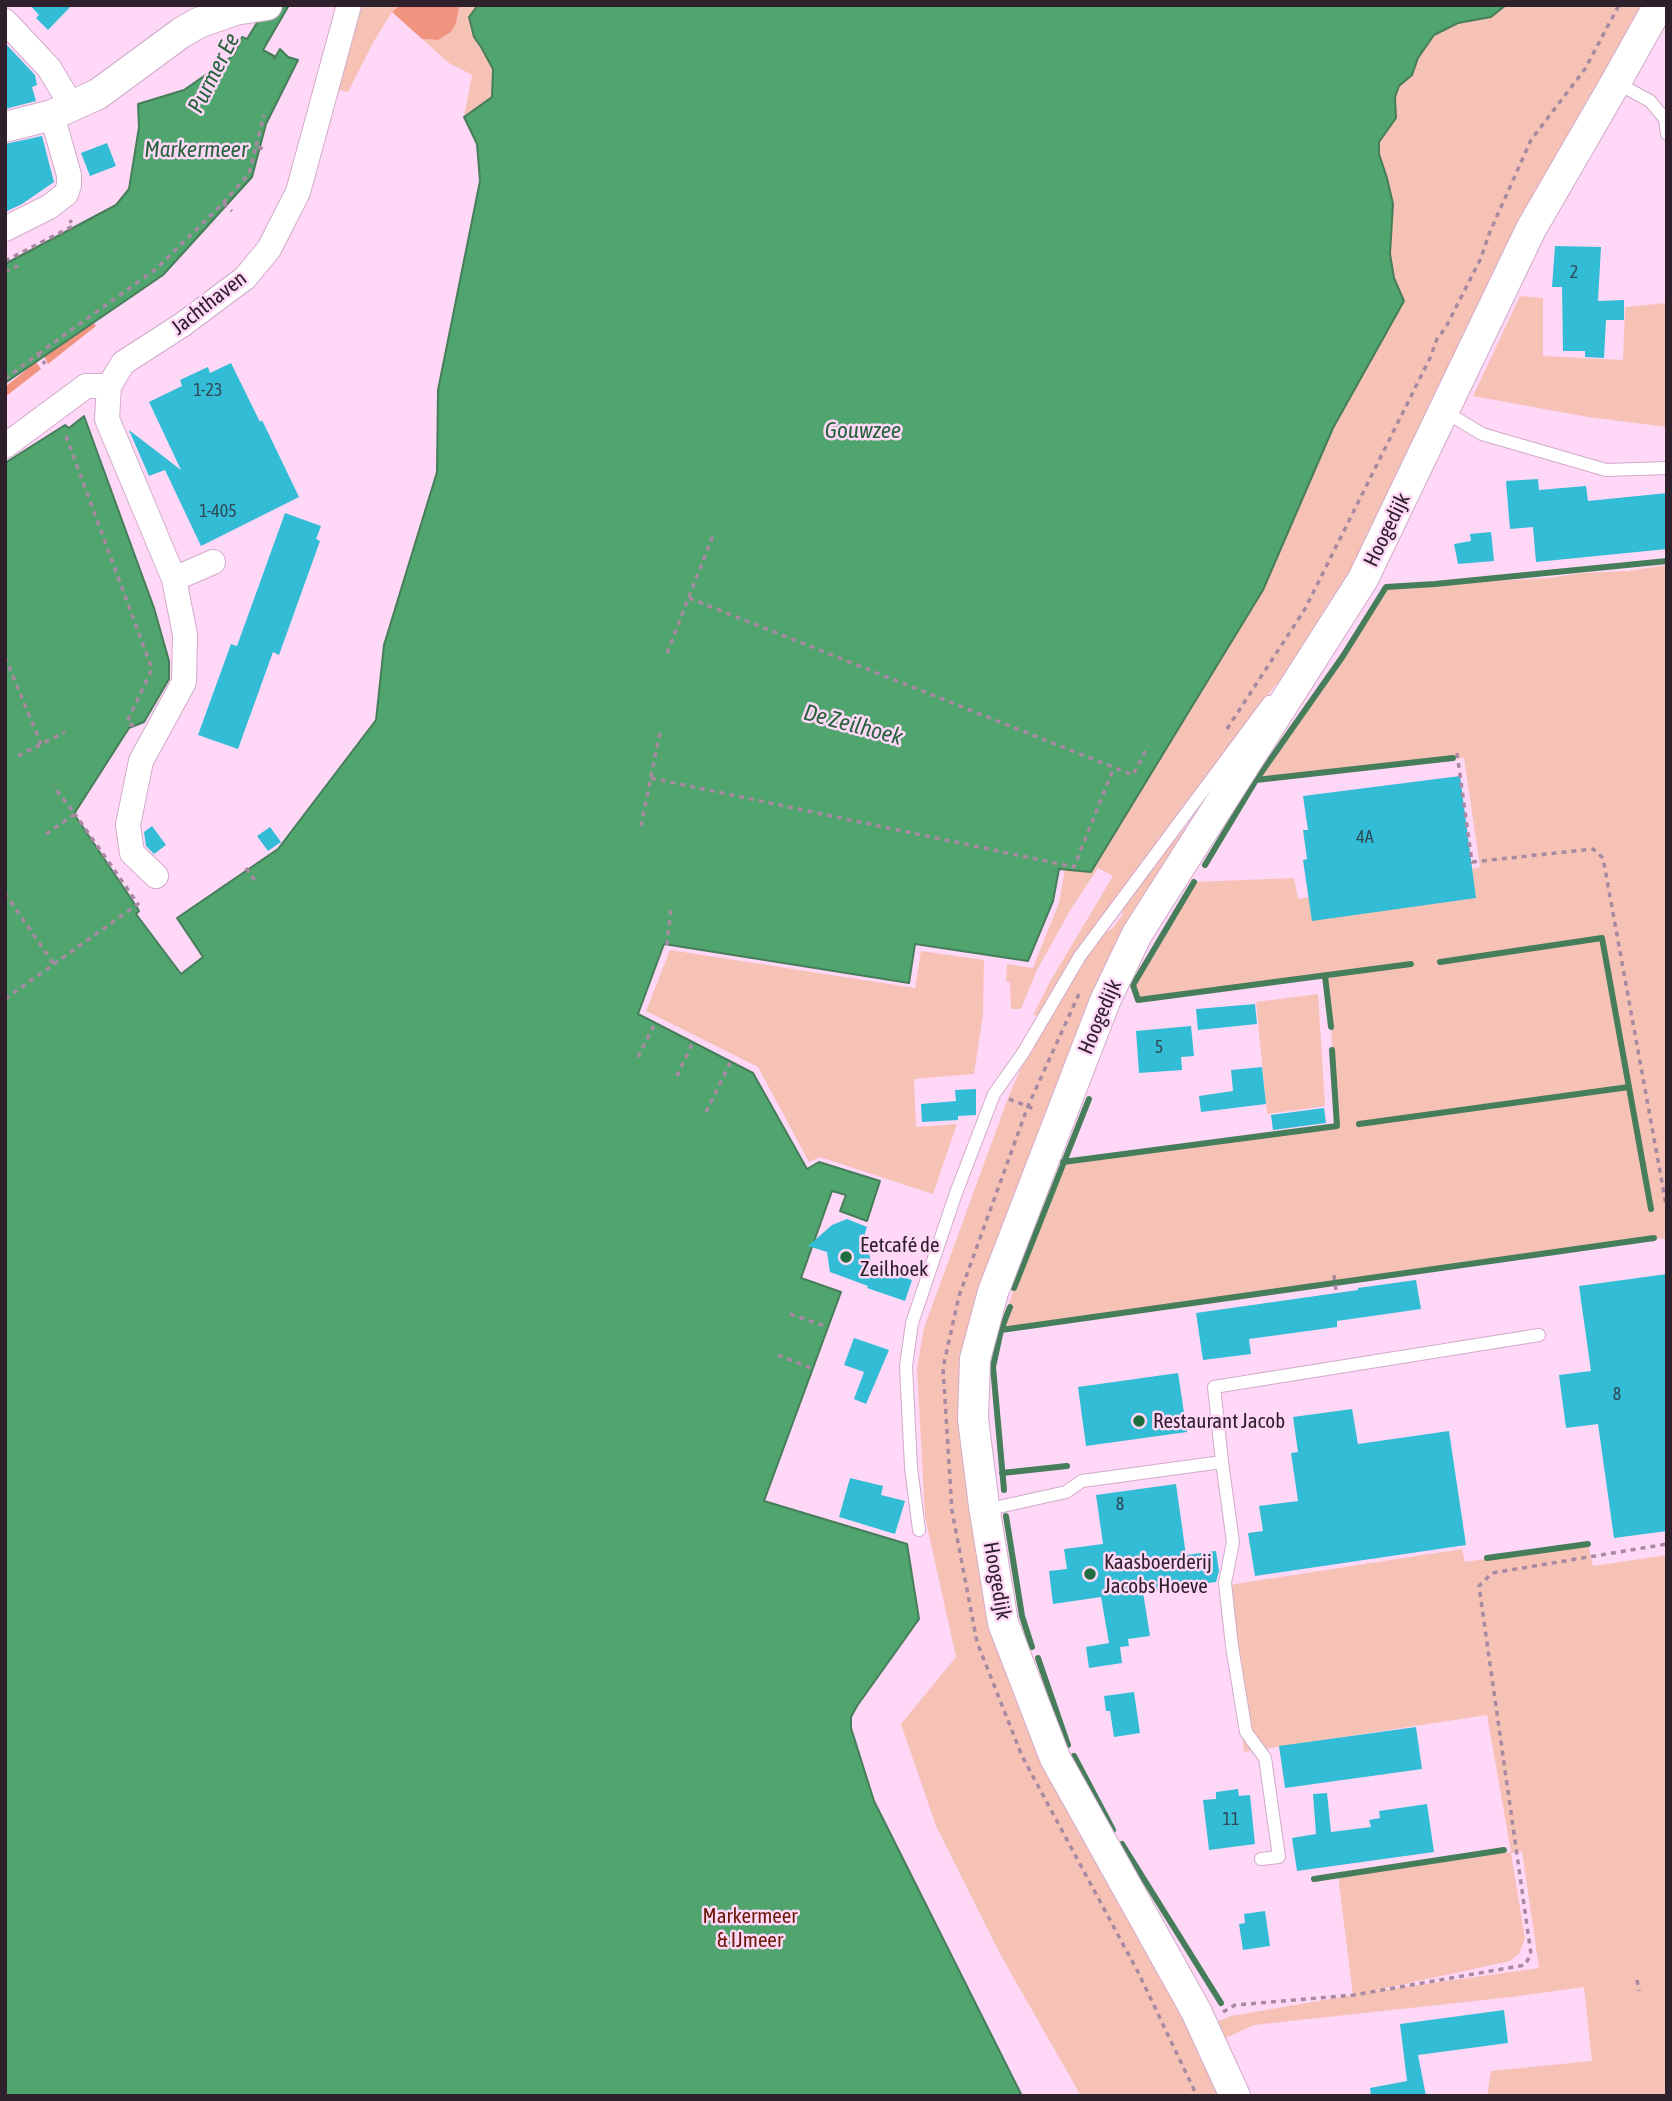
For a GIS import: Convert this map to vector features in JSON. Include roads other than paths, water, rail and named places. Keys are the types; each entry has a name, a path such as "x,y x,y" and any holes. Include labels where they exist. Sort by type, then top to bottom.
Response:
{"street":[{"path":"5,127 62,111 98,94 198,23 244,7 267,5"},
{"name":"Jachthaven","path":"109,386 123,363 182,325 245,278 269,249 298,192 349,5"},
{"name":"Hoogedijk","path":"1235,2096 1202,2023 1055,1758 1003,1623 972,1419 975,1359 993,1292 1105,1001 1137,934 1363,579 1531,229 1659,5"},
{"path":"5,21 49,68 62,111 69,174 66,194 49,207 5,229"},
{"path":"5,446 86,386 109,386 107,419 174,579 185,635 184,682 141,761 128,825 132,853 156,876"},
{"path":"174,579 213,562"}],"lane":[{"path":"1616,82 1650,101 1666,119 1667,134"},
{"path":"1444,411 1482,434 1606,470 1667,468"},
{"path":"919,1530 911,1467 906,1366 912,1323 956,1193 994,1094 1023,1053 1080,956 1107,919 1278,690 1310,664"},
{"path":"1261,1859 1279,1857 1265,1758 1246,1732 1232,1646 1225,1583 1233,1542 1214,1387 1539,1335"},
{"path":"985,1510 1066,1492 1082,1481 1222,1462"}],"water":[{"name":"Markermeer","path":"268,5 289,5 263,50 274,56 274,59 280,49 288,57 298,60 266,124 252,177 163,275 5,383 5,264 116,205 129,189 139,127 138,104 184,90 234,55 242,37 247,39"},
{"name":"Gouwzee","path":"478,5 1506,5 1491,17 1458,23 1434,35 1418,58 1412,75 1399,86 1395,97 1396,118 1379,142 1379,154 1393,204 1390,254 1394,278 1404,301 1333,428 1263,590 1091,872 1059,869 1053,901 1028,961 915,944 909,983 664,944 638,1014 753,1073 807,1169 819,1162 880,1181 867,1221 840,1211 846,1195 832,1191 801,1278 841,1292 764,1501 907,1544 919,1619 857,1706 851,1717 851,1728 874,1801 1022,2096 5,2096 5,463 65,425 69,428 84,416 154,608 169,661 169,679 144,722 129,728 74,814 136,906 139,911 136,914 181,974 203,957 177,918 278,849 376,720 384,645 437,472 438,390 480,181 477,144 464,117 492,97 493,69 474,37 469,17"}],"waterway":[{"path":"1205,865 1256,780 1343,656 1386,587 1667,561"},
{"path":"1256,780 1453,758"},
{"path":"1194,882 1133,985 1138,1000 1411,964"},
{"path":"1440,962 1602,938 1651,1209"},
{"path":"1325,976 1331,1027"},
{"path":"1063,1162 1337,1126 1332,1050"},
{"path":"1359,1124 1629,1087"},
{"path":"1014,1288 1089,1099"},
{"path":"1001,1330 1654,1238"},
{"path":"1004,1490 993,1367 1001,1330 1010,1307"},
{"path":"1002,1473 1067,1466"},
{"path":"1006,1516 1022,1616 1032,1647"},
{"path":"1487,1558 1588,1544"},
{"path":"1038,1658 1068,1745"},
{"path":"1074,1756 1113,1830"},
{"path":"1122,1844 1221,2003"},
{"path":"1314,1879 1504,1850"}],"place":[{"name":"Eetcafé de Zeilhoek","path":"846,1257"},
{"name":"Restaurant Jacob","path":"1139,1421"},
{"name":"Kaasboerderij Jacobs Hoeve","path":"1090,1574"}],"water label":[{"name":"Purmer Ee","path":"214,73"},
{"name":"De Zeilhoek","path":"853,725"}],"park label":[{"name":"Markermeer & IJmeer","path":"750,1928"}]}
